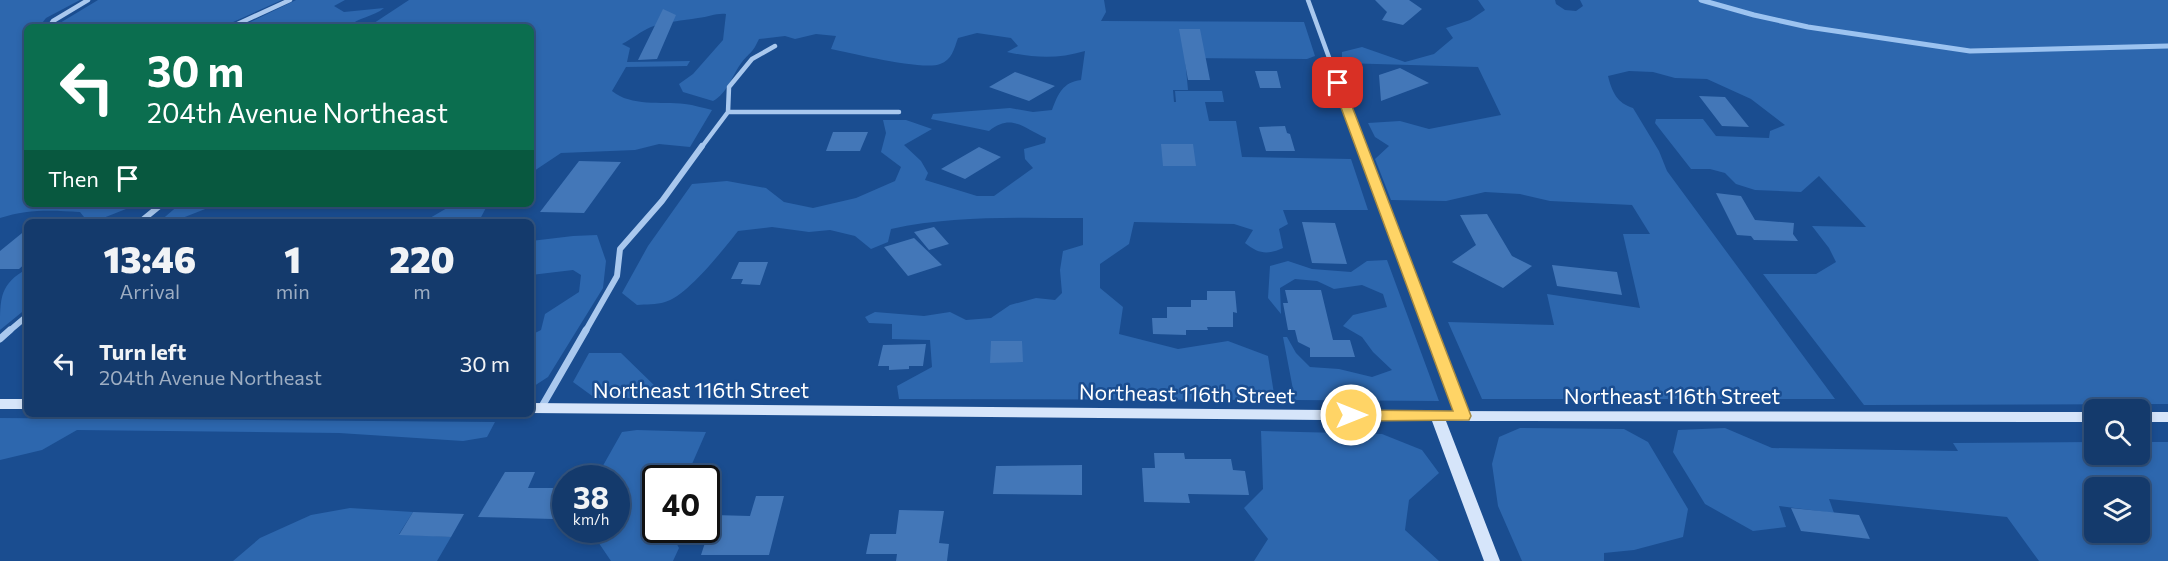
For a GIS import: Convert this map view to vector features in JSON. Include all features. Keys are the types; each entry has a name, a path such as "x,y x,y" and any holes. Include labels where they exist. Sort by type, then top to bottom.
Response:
{"street":[{"path":"51,24 88,0"},
{"path":"238,24 290,0"},
{"path":"1308,0 1408,275 1463,416"},
{"path":"536,408 617,276 620,249 662,201 728,112 729,87 752,59 775,46"},
{"path":"728,112 899,112"},
{"path":"144,219 158,207"},
{"path":"0,339 24,319"},
{"path":"0,404 24,405"},
{"name":"Northeast 116th Street","path":"536,408 1437,416 2084,417"},
{"path":"1437,416 1492,561"},
{"path":"2150,417 2168,417"}],"shaded area":[{"path":"0,0 80,0 46,18 41,24 24,24 24,207 138,207 101,219 86,219 80,212 59,211 30,212 0,218"},
{"path":"98,0 282,0 229,24 58,24"},
{"path":"296,0 345,0 334,6 344,12 384,8 352,24 246,24"},
{"path":"409,0 1104,0 1106,12 1101,21 1304,22 1315,56 1307,59 1185,58 1188,90 1173,90 1174,102 1176,102 1175,91 1222,91 1224,102 1205,102 1209,121 1236,121 1242,157 1351,159 1368,210 1283,210 1288,224 1279,229 1283,248 1272,252 1259,251 1245,243 1253,230 1234,224 1134,222 1129,244 1100,264 1100,288 1123,307 1119,334 1178,349 1228,341 1268,356 1275,400 899,399 897,386 932,367 930,340 892,339 892,324 869,323 865,317 875,312 924,316 950,312 966,320 991,318 1010,305 1036,298 1055,300 1062,293 1060,270 1063,251 1083,245 1083,218 987,218 939,221 891,229 888,242 871,249 855,236 830,230 809,232 772,227 738,231 694,282 674,298 658,304 637,305 622,293 648,246 692,184 727,181 766,188 784,202 813,208 856,198 895,181 901,167 881,152 886,133 883,120 906,120 932,129 904,145 921,161 928,173 925,180 977,196 994,196 1033,168 1025,159 1024,149 1045,143 1046,138 1018,124 1004,123 989,131 931,119 933,114 1010,108 1033,112 1052,110 1065,86 1081,80 1085,51 1056,56 1017,54 1007,52 1018,46 1011,38 977,33 958,38 947,60 932,66 887,61 831,49 836,36 816,34 795,39 785,36 759,39 753,50 738,67 726,89 713,101 683,92 679,84 693,74 723,40 726,14 663,23 647,29 622,44 630,48 627,62 690,61 687,66 626,67 612,91 637,101 685,104 712,110 690,147 659,144 635,150 561,153 534,171 534,24 373,24"},
{"path":"1478,0 1555,0 1556,4 1565,10 1576,11 1583,6 1580,0 2168,0 2168,404 2150,404 2150,399 2084,399 2084,404 1864,405 1763,274 1816,274 1836,262 1829,248 1812,226 1866,227 1819,176 1801,192 1755,190 1736,184 1725,173 1710,169 1691,169 1655,123 1656,119 1703,119 1716,136 1769,138 1770,131 1785,125 1751,99 1707,79 1675,78 1653,72 1629,71 1608,76 1616,96 1633,108 1659,151 1667,171 1835,399 1482,399 1448,322 1554,325 1547,294 1640,308 1623,234 1650,234 1632,205 1550,201 1520,194 1485,192 1446,201 1391,200 1375,159 1389,146 1375,137 1368,123 1400,121 1429,129 1501,115 1478,67 1342,63 1342,52 1362,47 1405,62 1434,54 1453,38 1446,28 1470,20 1485,10"},
{"path":"176,207 210,207 180,219 162,219"},
{"path":"449,207 486,207 480,219 428,219"},
{"path":"597,235 606,261 603,288 548,377 534,386 534,334 541,330 545,314 579,292 581,275 573,270 534,275 534,241"},
{"path":"1387,260 1439,401 1295,400 1283,337 1287,337 1296,353 1310,367 1339,369 1372,377 1392,370 1373,352 1362,337 1343,326 1353,315 1387,307 1383,294 1362,285 1334,289 1317,281 1295,279 1280,288 1281,314 1268,298 1270,266 1288,261 1312,269 1351,272 1367,261"},
{"path":"24,271 24,310 0,330 3,293 11,280"},
{"path":"589,353 621,353 658,389 655,398 595,398 573,382"},
{"path":"0,418 495,422 487,437 463,441 339,433 77,430 42,450 0,460"},
{"path":"1520,428 1624,429 1648,442 1688,509 1683,537 1634,550 1604,553 1604,561 1522,561 1498,506 1492,464 1499,437"},
{"path":"1725,428 1772,448 1958,451 1953,443 2084,442 2084,465 2150,465 2150,442 2168,442 2168,561 2039,561 2007,517 1829,499 1834,513 1779,506 1786,527 1753,531 1705,504 1673,452 1678,430"},
{"path":"637,430 706,432 691,465 642,465 642,543 676,543 679,548 673,561 611,561 599,543 630,543 630,465 603,465 622,432"},
{"path":"1261,431 1382,434 1422,450 1439,473 1409,500 1405,530 1439,561 1254,561 1268,539 1244,508 1263,489"},
{"path":"350,508 413,512 399,534 451,537 437,561 233,561 260,538 311,515"}],"building":[{"path":"1375,0 1409,0 1422,9 1403,25 1382,20 1387,12"},
{"path":"663,9 676,15 657,59 638,60"},
{"path":"1179,29 1200,29 1210,80 1188,80"},
{"path":"1400,68 1429,83 1381,101 1379,75"},
{"path":"1255,71 1277,71 1281,88 1260,88"},
{"path":"1015,72 1055,86 1029,101 989,87"},
{"path":"1699,96 1725,97 1749,127 1722,126"},
{"path":"1285,126 1295,151 1266,151 1259,127"},
{"path":"833,132 868,132 860,151 826,151"},
{"path":"1161,144 1193,144 1196,166 1163,166"},
{"path":"979,147 1001,157 965,179 941,169"},
{"path":"579,161 621,162 584,213 540,212"},
{"path":"1716,193 1741,196 1755,220 1794,223 1793,234 1798,241 1754,240 1751,236 1737,235"},
{"path":"1487,214 1512,256 1532,266 1503,288 1452,262 1476,245 1460,215"},
{"path":"1302,222 1335,223 1347,264 1312,263"},
{"path":"934,227 949,244 929,250 914,232"},
{"path":"24,231 24,265 19,269 0,269 0,251"},
{"path":"914,238 942,265 908,276 884,247"},
{"path":"739,262 768,262 760,285 741,284 743,279 731,279"},
{"path":"1552,265 1617,272 1622,295 1557,286"},
{"path":"1285,290 1321,290 1333,340 1350,340 1355,357 1310,357 1310,348 1298,342 1295,330 1288,330 1283,303 1288,303"},
{"path":"1207,291 1235,291 1237,313 1233,312 1233,327 1186,330 1186,335 1153,334 1152,318 1167,318 1167,307 1191,307 1191,300 1207,300"},
{"path":"991,341 1022,341 1023,362 990,363"},
{"path":"926,344 923,366 889,370 889,366 878,366 883,345"},
{"path":"1154,453 1184,453 1185,459 1231,459 1233,470 1245,471 1249,495 1188,494 1190,503 1144,502 1142,468 1155,468"},
{"path":"1082,465 1082,495 993,494 996,466"},
{"path":"505,472 535,472 528,488 552,488 552,519 478,517"},
{"path":"756,496 784,496 769,555 701,555 705,543 720,543 720,515 750,516"},
{"path":"1791,508 1859,515 1870,539 1801,531"},
{"path":"899,510 944,511 939,543 949,544 947,561 896,561 897,554 866,554 870,534 896,534"},
{"path":"413,512 464,514 451,537 399,535"}],"waterway":[{"path":"1701,0 1808,27 1970,51 2168,46"}],"route":[{"path":"1338,83 1408,275 1463,416 1351,415"}]}
